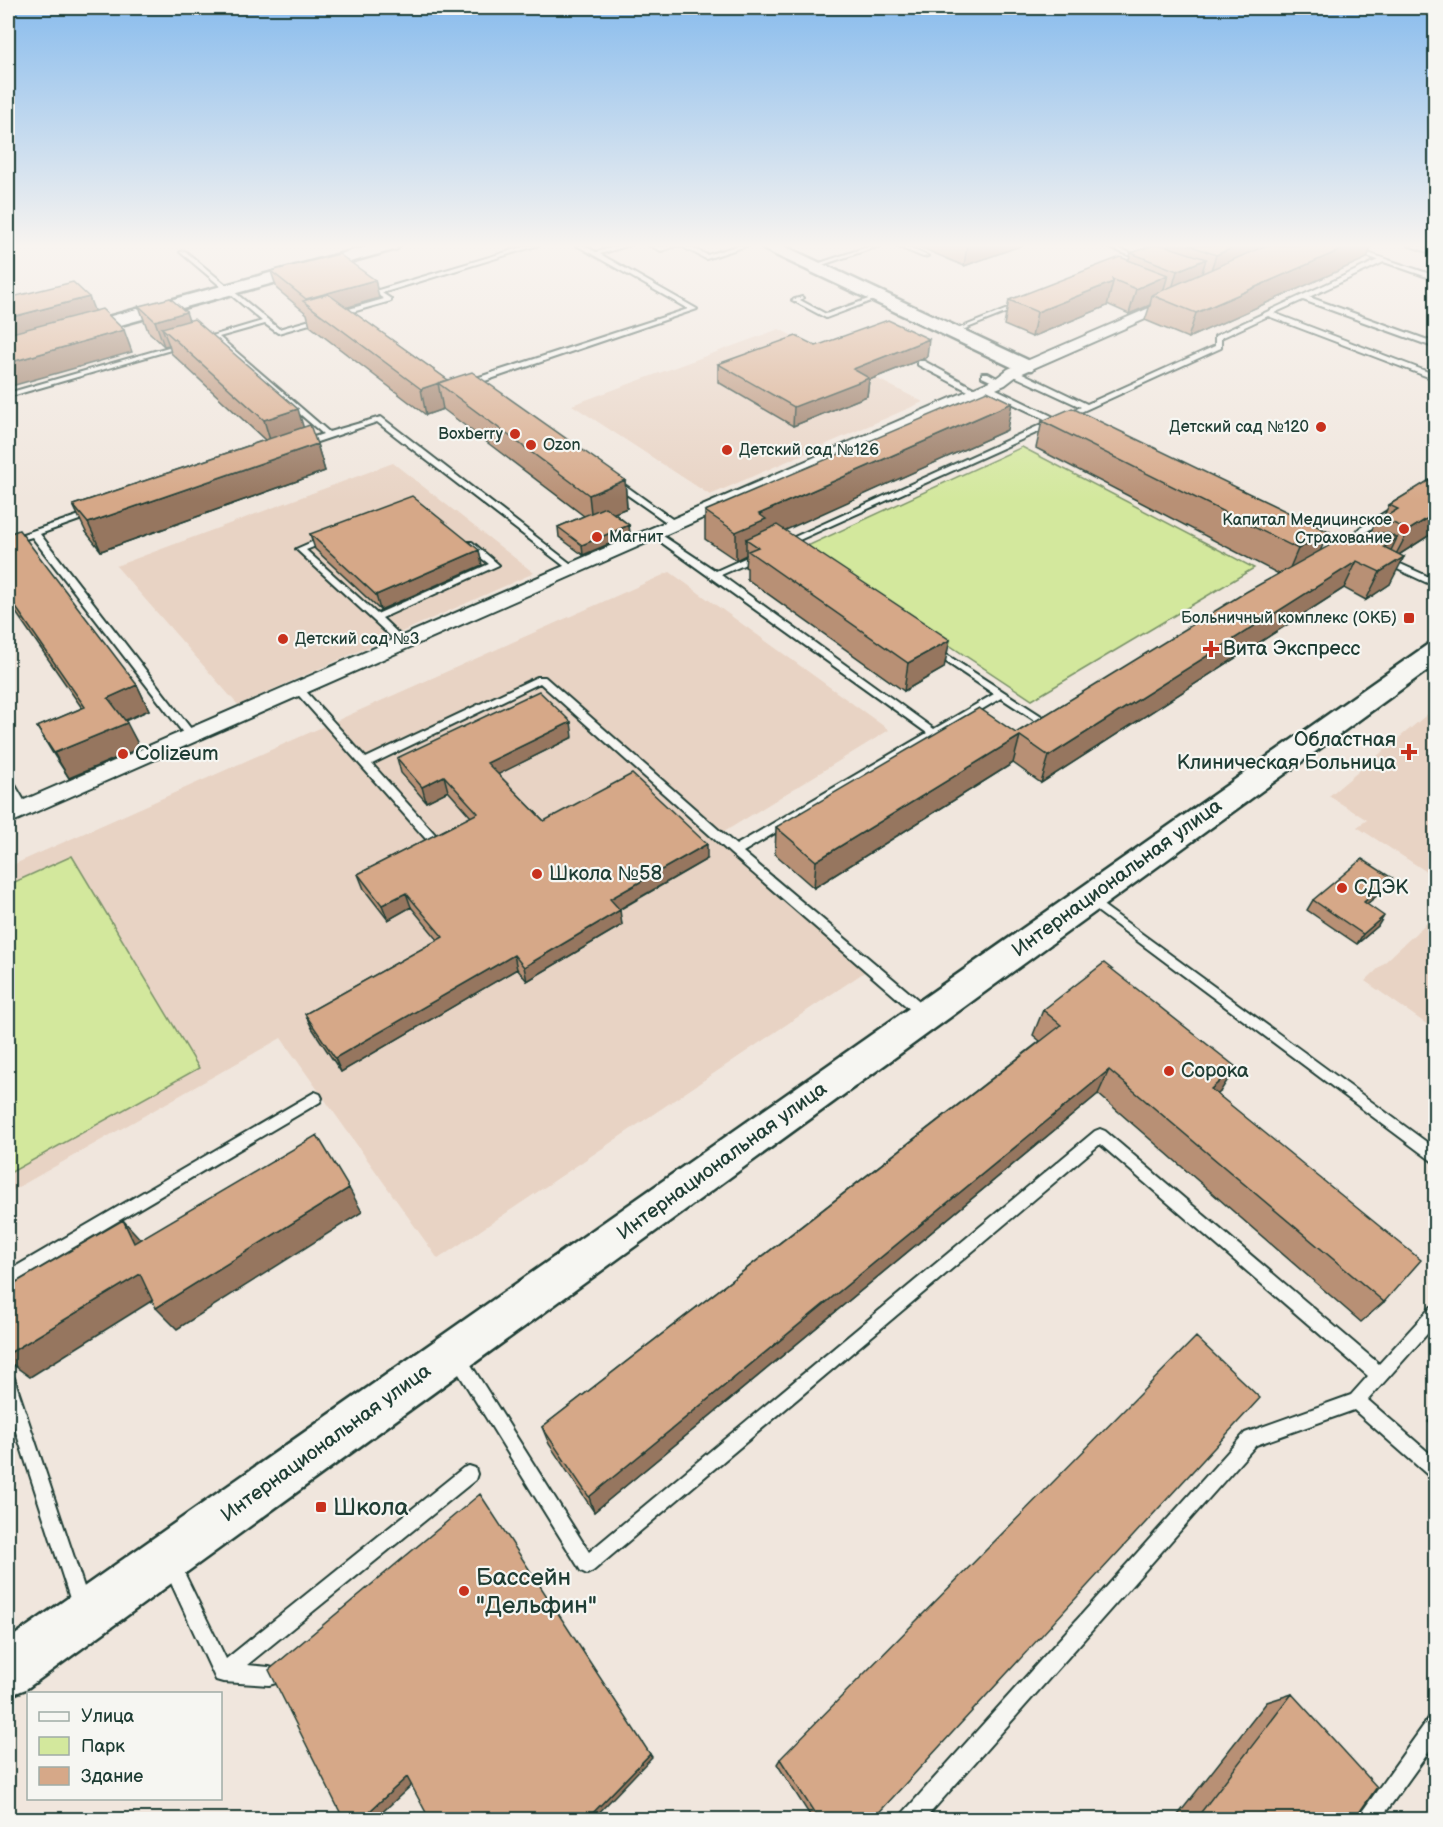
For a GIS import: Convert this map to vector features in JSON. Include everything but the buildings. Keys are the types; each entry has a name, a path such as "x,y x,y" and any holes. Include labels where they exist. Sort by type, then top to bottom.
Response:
{"main road":[{"path":"8,351 82,330"},
{"path":"948,330 998,379"},
{"name":"Интернациональная улица","path":"8,1671 1436,651"}],"street":[{"path":"15,813 675,524 1102,330"}],"lane":[{"path":"203,339 235,330"},
{"path":"463,385 630,330"},
{"path":"952,332 957,330"},
{"path":"786,553 777,546 1053,420 1220,347 1216,337 1230,330"},
{"path":"1312,330 1436,378"},
{"path":"1393,330 1436,346"},
{"path":"214,336 328,435"},
{"path":"8,395 191,343"},
{"path":"921,363 998,379 1086,406"},
{"path":"998,379 1053,420 1064,425"},
{"path":"473,382 482,388"},
{"path":"294,446 378,419 572,569"},
{"path":"608,477 675,524"},
{"path":"1342,549 1363,530 1408,502"},
{"path":"8,542 102,510"},
{"path":"34,533 191,736"},
{"path":"343,533 300,549 403,643"},
{"path":"654,533 932,732"},
{"path":"375,618 495,565 461,538"},
{"path":"715,575 766,551"},
{"path":"1375,555 1436,584"},
{"path":"923,643 1043,721 1063,710"},
{"path":"365,763 541,679 735,851 926,1015"},
{"path":"298,689 437,844"},
{"path":"735,851 932,732 1001,694"},
{"path":"8,783 15,813"},
{"path":"1088,899 1436,1158"},
{"path":"8,1279 315,1098"},
{"path":"453,1352 587,1565 1100,1135 1380,1375"},
{"path":"910,1820 1251,1439 1356,1401 1436,1312"},
{"path":"8,1384 84,1616"},
{"path":"1356,1401 1436,1471"},
{"path":"223,1673 469,1474"},
{"path":"168,1556 223,1673"},
{"path":"223,1673 269,1676"},
{"path":"1368,1820 1436,1725"}],"shaded area":[{"name":"Детский сад №126","path":"776,330 781,330 923,402 710,495 572,405"},
{"name":"Детский сад №3","path":"393,463 534,573 238,705 116,566"},
{"path":"670,572 889,730 719,835 866,971 438,1259 281,1038 8,1193 8,867"},
{"name":"Областная Клиническая Больница","path":"1435,708 1435,877 1357,827 1367,820 1329,796"},
{"path":"1435,915 1435,1030 1365,981"}],"green space":[{"path":"1022,447 1254,568 1032,700 803,548"},
{"path":"72,856 199,1068 8,1174 8,885"}],"place":[{"name":"Детский сад №120","path":"1321,427"},
{"name":"Boxberry","path":"515,434"},
{"name":"Ozon","path":"531,445"},
{"name":"Детский сад №126","path":"727,450"},
{"name":"Капитал Медицинское Страхование","path":"1404,529"},
{"name":"Магнит","path":"597,537"},
{"name":"Больничный комплекс (ОКБ)","path":"1409,618"},
{"name":"Детский сад №3","path":"283,639"},
{"name":"Вита Экспресс","path":"1211,649"},
{"name":"Областная Клиническая Больница","path":"1409,752"},
{"name":"Colizeum","path":"123,754"},
{"name":"Школа №58","path":"537,874"},
{"name":"СДЭК","path":"1342,888"},
{"name":"Сорока","path":"1169,1071"},
{"name":"Школа","path":"321,1507"},
{"name":"Бассейн \"Дельфин\"","path":"464,1591"}]}
